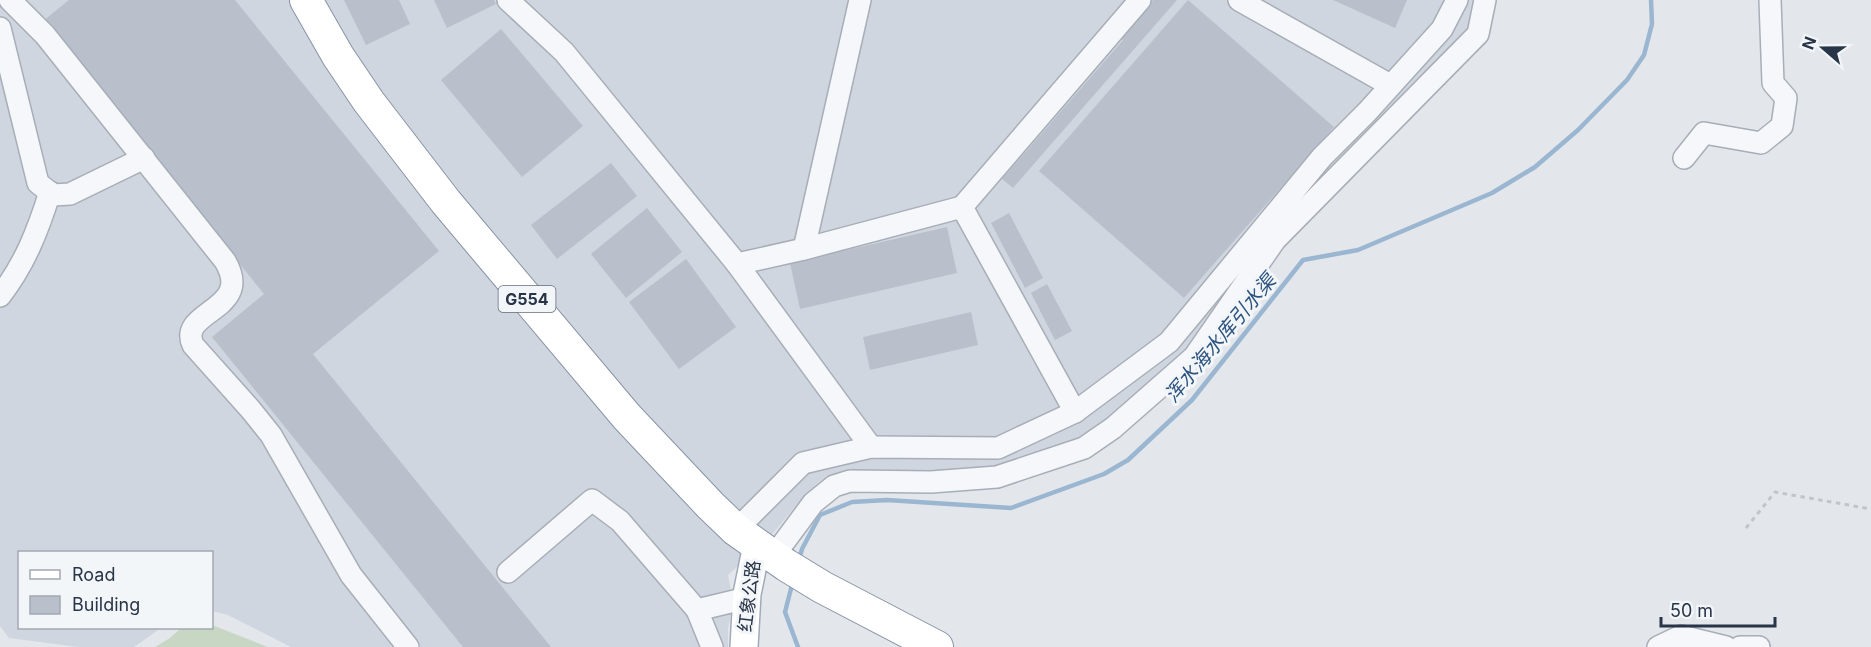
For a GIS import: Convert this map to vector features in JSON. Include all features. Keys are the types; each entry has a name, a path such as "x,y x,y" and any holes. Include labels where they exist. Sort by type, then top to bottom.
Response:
{"highway":[{"name":"G554","path":"306,0 338,56 369,102 447,202 627,417 677,471 763,549 822,587 937,647"}],"main road":[{"name":"红象公路","path":"744,647 747,598 763,549"}],"street":[{"path":"10,0 45,35 225,261 233,277 232,290 229,296 192,328 190,336 193,345 252,410 271,435 351,575 408,647"},
{"path":"804,249 860,0"},
{"path":"737,264 804,249 963,207 1140,0"},
{"path":"1239,0 1390,85"},
{"path":"763,549 803,463 871,447 998,448 1075,412 1169,342 1322,157 1442,28 1457,0"},
{"path":"763,549 834,486 850,481 931,482 997,477 1084,448 1113,428 1194,357 1275,240 1478,34 1485,0"},
{"path":"1684,158 1704,133 1761,143 1782,126 1785,98 1773,83 1770,0"},
{"path":"510,1 564,52 737,264 871,447"},
{"path":"0,28 38,183 53,195 70,194 144,158"},
{"path":"0,296 23,264 38,231 50,192"},
{"path":"963,207 1075,412"},
{"path":"508,572 592,500 620,522 697,610 711,647"},
{"path":"697,610 747,598"},
{"path":"1658,647 1681,636 1726,647"},
{"path":"1740,647 1759,647"}],"path":[{"path":"1746,528 1774,492 1871,509"}],"shaded area":[{"path":"0,0 1481,0 1475,30 1178,363 1084,444 984,473 836,478 804,496 770,537 728,575 733,603 728,629 728,647 291,647 228,615 213,611 213,551 18,551 18,629 160,629 134,647 78,647 9,638 0,626"}],"green space":[{"path":"213,625 268,647 155,647 180,629 213,629"}],"building":[{"path":"69,0 235,0 439,251 313,354 551,647 463,647 212,337 264,294 43,21"},
{"path":"344,0 399,0 410,24 366,45"},
{"path":"434,0 494,0 496,4 447,28"},
{"path":"1153,0 1177,0 1013,188 1002,179 1123,40 1120,38"},
{"path":"1188,0 1334,127 1184,298 1039,171"},
{"path":"1333,0 1407,0 1395,28"},
{"path":"501,29 583,126 522,177 441,80"},
{"path":"611,163 637,196 557,259 531,225"},
{"path":"647,208 682,252 626,298 591,254"},
{"path":"1009,213 1043,278 1025,288 991,223"},
{"path":"947,227 957,273 800,309 790,263"},
{"path":"686,259 736,327 679,369 629,302"},
{"path":"1047,284 1072,331 1055,340 1031,293"},
{"path":"971,312 978,345 870,370 863,337"}],"waterway":[{"name":"浑水海水库引水渠","path":"799,559 820,515 852,502 887,500 1011,508 1104,474 1128,460 1192,400 1303,260 1358,250 1492,193 1535,167 1578,130 1627,80 1644,55 1652,24 1651,0"},
{"name":"浑水海水库引水渠","path":"793,581 785,612 798,647"}]}
